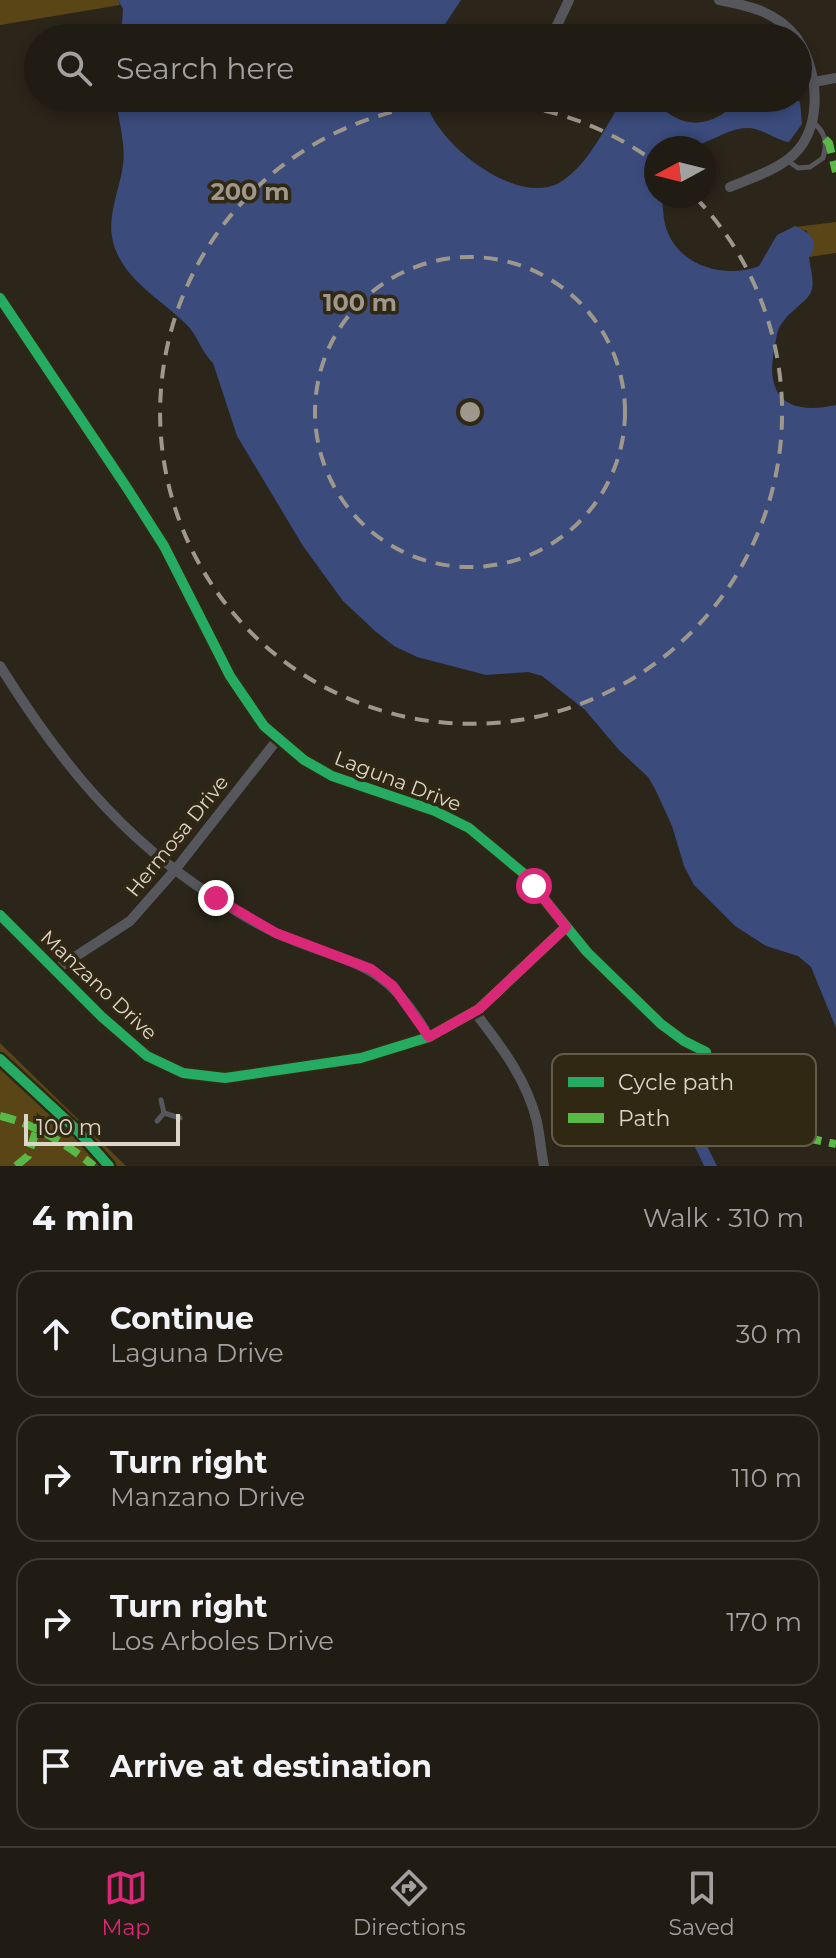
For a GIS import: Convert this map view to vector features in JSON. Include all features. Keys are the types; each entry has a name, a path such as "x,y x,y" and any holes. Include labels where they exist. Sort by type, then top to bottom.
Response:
{"street":[{"path":"558,24 569,0"},
{"path":"719,0 755,7 786,24"},
{"path":"730,187 787,161 799,150 812,121 812,75"},
{"path":"814,82 836,78"},
{"name":"Laguna Drive","path":"0,298 5,316 127,488 164,546 230,676 277,740 332,776 435,811 469,828 522,872 599,965 661,1024 706,1052"},
{"path":"0,666 57,751 94,798 175,870 276,933 371,969 393,986 429,1037"},
{"name":"Hermosa Drive","path":"55,970 130,921 175,870 277,740"},
{"name":"Manzano Drive","path":"0,915 102,1017 147,1056 183,1073 225,1078 361,1058 429,1037 474,1011 566,927"},
{"path":"474,1011 505,1052 524,1087 537,1120 544,1166"}],"lane":[{"path":"787,161 798,168 810,167 823,158 825,139 822,130 812,121"},
{"path":"161,1100 164,1113"},
{"path":"164,1113 180,1118"},
{"path":"157,1121 164,1113"}],"shaded area":[{"path":"0,0 118,0 120,5 0,25"},
{"path":"836,222 836,253 809,257 807,231 795,227"},
{"path":"0,1043 126,1166 0,1166"}],"water":[{"path":"118,0 461,0 445,24 122,24 123,9"},
{"path":"118,112 430,112 443,133 478,166 521,186 541,188 559,183 579,166 616,112 667,112 685,121 698,123 725,112 801,112 802,124 789,142 747,128 716,137 644,136 644,208 663,208 665,224 675,245 695,262 720,270 746,270 759,266 777,235 795,226 814,242 809,257 812,290 780,326 772,368 773,382 784,400 806,408 836,405 836,1028 811,967 798,956 766,946 735,926 694,885 684,866 672,826 648,777 619,750 585,710 542,676 528,672 486,675 417,657 394,646 343,601 303,546 237,436 213,363 189,328 131,275 116,251 111,228 124,157"},
{"path":"694,1146 707,1146 717,1166 704,1166"}],"marked path":[{"path":"825,139 829,143 836,172"},
{"path":"0,1116 50,1136 94,1166"},
{"path":"16,1166 28,1156 37,1128"},
{"path":"816,1140 836,1144"}],"cycle path":[{"path":"0,298 164,546 230,676 264,726 304,760 332,776 435,811 469,828 522,872 587,952 661,1024 706,1052"},
{"path":"0,915 102,1017 147,1056 183,1073 225,1078 361,1058 429,1037 479,1009 566,927"},
{"path":"0,1059 79,1132 109,1166"}],"route":[{"path":"216,898 276,933 371,969 393,986 429,1037 479,1009 566,927 534,886"}]}
